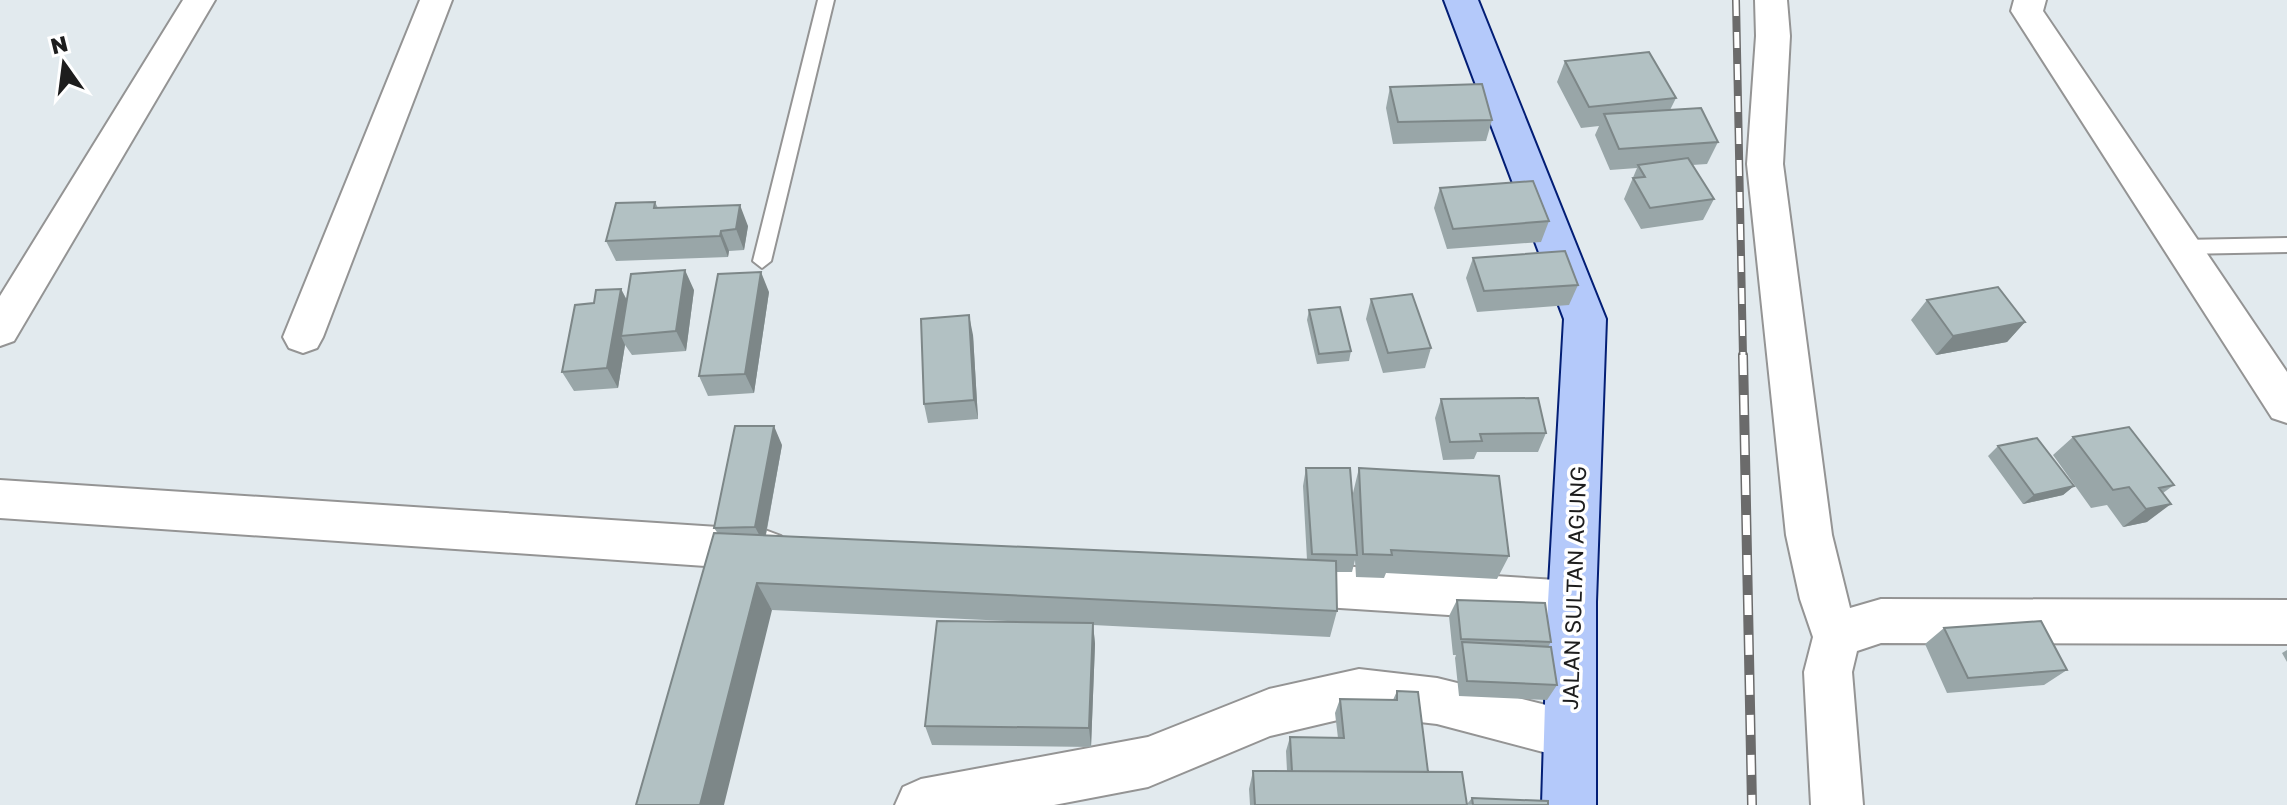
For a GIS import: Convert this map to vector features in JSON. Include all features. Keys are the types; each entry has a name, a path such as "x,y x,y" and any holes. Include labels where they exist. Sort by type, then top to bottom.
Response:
{"street":[{"path":"0,330 199,0"},
{"path":"303,337 436,0"},
{"name":"JALAN SULTAN AGUNG","path":"1461,0 1585,319 1580,372 1572,602 1569,805"},
{"path":"1771,0 1773,36 1765,164 1809,535 1823,599 1837,637 1828,672 1837,805"},
{"path":"2026,1 2027,11 2287,406"},
{"path":"0,499 799,553"},
{"path":"1241,581 1572,602"},
{"path":"1837,637 1857,627 1881,621 2287,622"},
{"path":"921,805 1148,762 1269,713 1359,692 1437,701 1570,735"}],"lane":[{"path":"762,261 826,0"},
{"path":"2182,247 2287,245"}],"building":[{"path":"1649,52 1676,98 1589,107 1565,61"},
{"path":"1482,84 1492,120 1398,122 1390,87"},
{"path":"1701,108 1718,142 1619,149 1604,114"},
{"path":"1688,158 1714,199 1650,208 1633,178 1645,177 1638,165"},
{"path":"1533,181 1549,221 1453,229 1440,188"},
{"path":"655,202 654,208 740,205 736,229 721,231 720,236 606,241 616,203"},
{"path":"1565,251 1578,285 1484,291 1473,258"},
{"path":"685,270 676,331 621,336 631,274"},
{"path":"761,272 745,374 699,376 718,274"},
{"path":"1998,287 2025,322 1953,336 1927,300"},
{"path":"621,289 607,368 562,372 575,305 594,303 596,290"},
{"path":"1412,294 1431,348 1388,353 1371,299"},
{"path":"1340,307 1351,351 1319,354 1309,310"},
{"path":"969,315 974,400 924,404 921,319"},
{"path":"1538,398 1546,433 1480,434 1482,441 1450,442 1441,399"},
{"path":"735,426 774,426 755,527 714,528"},
{"path":"2129,427 2174,485 2159,488 2171,504 2146,509 2129,487 2113,490 2073,437"},
{"path":"2037,438 2074,486 2034,495 1998,446"},
{"path":"1306,468 1350,468 1357,555 1312,554"},
{"path":"1359,468 1499,476 1509,556 1391,550 1392,555 1363,554"},
{"path":"714,533 1336,561 1337,611 757,583 700,805 636,805"},
{"path":"1457,600 1545,603 1551,642 1461,639"},
{"path":"937,621 1093,623 1089,728 925,726"},
{"path":"2041,621 2067,670 1968,678 1944,628"},
{"path":"1462,642 1551,647 1557,685 1467,681"},
{"path":"1397,691 1418,692 1428,772 1292,771 1290,737 1344,738 1340,699 1397,700"},
{"path":"1253,771 1462,772 1467,805 1255,805"},
{"path":"1472,798 1548,801 1548,805 1473,805"}],"railway":[{"path":"1736,0 1743,357"},
{"path":"1743,355 1752,805"}]}
